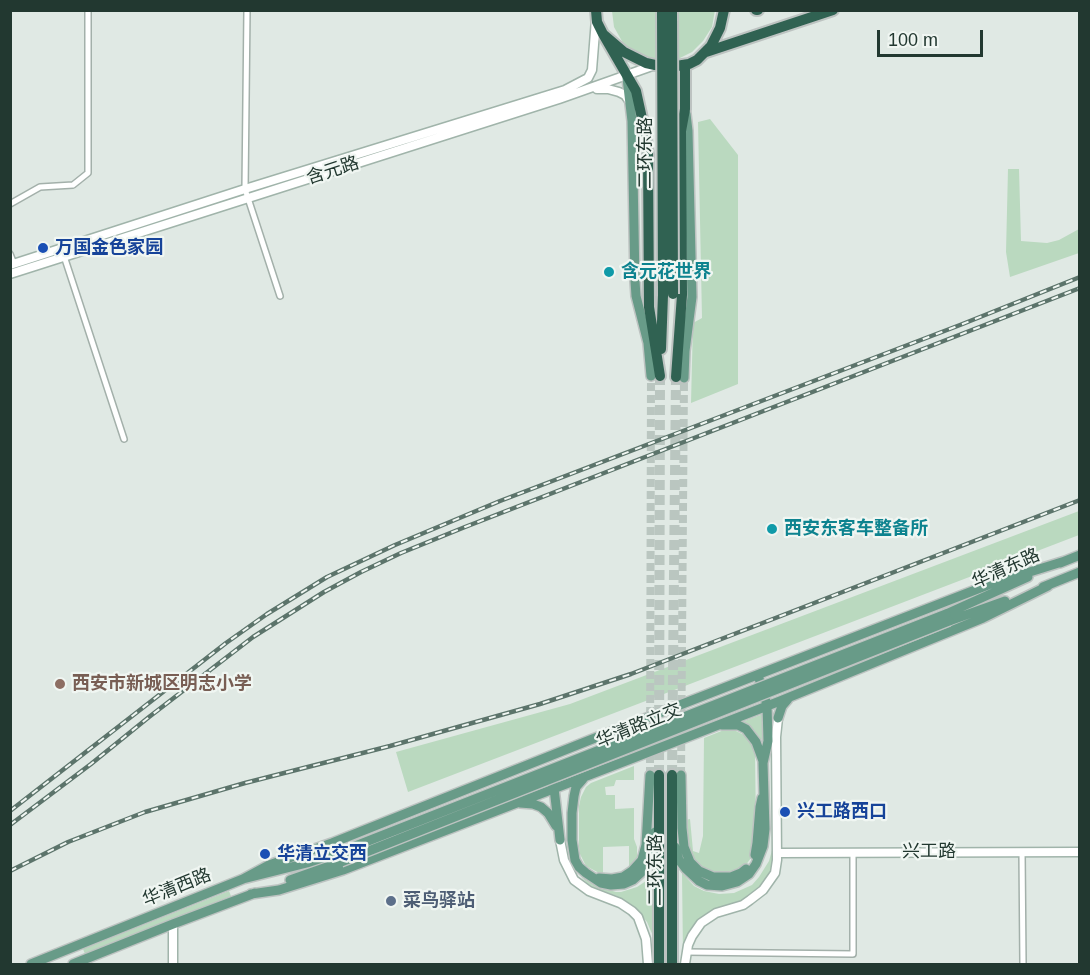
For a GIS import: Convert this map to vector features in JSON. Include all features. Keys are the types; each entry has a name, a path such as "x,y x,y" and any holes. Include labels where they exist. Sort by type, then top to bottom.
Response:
{"highway":[{"name":"二环东路","path":"662,10 668,295"},
{"name":"二环东路","path":"668,295 672,10"},
{"path":"603,33 632,57 655,65 685,65 697,60 706,52 717,34 724,10"},
{"path":"706,52 833,10"},
{"path":"596,13 599,27 636,91 645,132 648,154 649,307 656,376"},
{"path":"677,355 682,295 681,131 685,109 685,65"},
{"path":"668,295 680,378"},
{"path":"656,376 668,295"},
{"name":"二环东路","path":"655,775 659,803 659,964"},
{"name":"二环东路","path":"672,964 672,833 677,775"}],"main road":[{"name":"含元路","path":"13,269 245,189 565,90 583,82 594,65 596,13"},
{"name":"含元路","path":"13,269 64,256 248,199 585,90 655,65"},
{"path":"627,74 632,121 636,296 656,376"},
{"path":"585,90 615,90 625,95 645,132"},
{"path":"680,378 692,297 688,131 685,109"},
{"name":"华清东路","path":"947,618 1080,555"},
{"path":"243,879 269,865 332,843 988,585 1065,561"},
{"name":"华清东路","path":"947,618 1048,586 1080,572"},
{"path":"251,894 279,890 343,870 641,755 983,618 1048,586"},
{"name":"华清路立交","path":"341,857 947,618"},
{"path":"685,964 686,952 697,927 705,919 722,910 747,903 763,890 775,873 778,853 776,737 780,701 770,670"},
{"path":"677,775 684,847 688,858 696,869 713,878 725,878 741,873 752,860 756,850 764,763 768,745 767,705 758,675"},
{"path":"779,715 787,700 800,692"},
{"path":"686,703 680,714 686,732 696,733"},
{"path":"767,719 769,712 777,712 779,715"},
{"path":"631,724 636,724 641,728 647,748 641,755"},
{"path":"708,729 729,724 743,727 756,742 764,763"},
{"path":"543,759 554,788 560,840"},
{"path":"592,773 577,785 572,807 573,855 579,867 601,883 624,884 637,877 645,868 652,852 659,803"},
{"path":"586,873 598,878 620,878 640,863 646,845 655,775"},
{"path":"672,833 679,860 696,879 717,886 737,882 753,870 762,850 766,816 763,787"},
{"path":"509,805 526,803 541,807 551,817 557,827 564,860 574,880 589,891 620,903 638,917 646,939 648,964"},
{"name":"兴工路","path":"778,853 1080,852"},
{"name":"华清西路","path":"31,964 243,879 341,857"},
{"name":"华清西路","path":"72,964 341,857"},
{"path":"172,924 173,964"}],"street":[{"path":"10,204 40,187 74,185 88,173 88,10"},
{"path":"247,10 245,189 280,296"},
{"path":"10,254 13,269"},
{"path":"64,256 123,439"},
{"path":"1023,852 1023,964"},
{"path":"686,952 853,954 853,853"}],"green space":[{"path":"715,10 712,27 692,52 678,59 660,60 634,52 623,43 614,27 612,11"},
{"path":"710,119 738,155 738,384 691,403 693,323 702,318 698,122"},
{"path":"1008,169 1019,169 1021,241 1047,243 1059,240 1079,229 1079,253 1010,277 1006,252"},
{"path":"1079,511 1079,535 408,792 396,752 570,704"},
{"path":"763,714 764,743 754,730 742,722"},
{"path":"732,729 751,741 755,752 756,831 754,848 745,866 731,874 705,872 693,859 690,851 686,820 690,819 693,851 699,853 703,836 704,738"},
{"path":"634,766 634,780 616,780 614,786 605,787 606,795 615,795 615,809 634,808 637,863 629,871 629,846 603,847 603,875 586,866 580,854 579,806 581,797 591,783"},
{"path":"774,843 772,868 765,882 744,900 711,913 683,956 682,873 694,886 704,891 719,894 734,893 752,885 759,877 769,861"},
{"path":"653,873 653,936 647,922 637,910 617,896 588,884 581,877 596,886 621,892 637,887"},
{"path":"229,891 231,896 85,954 83,949"}],"tunnel":[{"path":"650,775 651,376"},
{"path":"659,775 660,376"},
{"path":"672,775 676,377"},
{"path":"681,775 684,378"}],"railway":[{"path":"10,811 226,643 267,614 327,577 395,545 500,501 1080,277"},
{"path":"10,825 253,637 324,592 361,572 465,527 1080,288"},
{"path":"10,871 68,842 145,812 540,704 631,674 1080,500"}],"place":[{"name":"万国金色家园","path":"43,248"},
{"name":"含元花世界","path":"609,272"},
{"name":"西安东客车整备所","path":"772,529"},
{"name":"西安市新城区明志小学","path":"60,684"},
{"name":"兴工路西口","path":"785,812"},
{"name":"华清立交西","path":"265,854"},
{"name":"菜鸟驿站","path":"391,901"}]}
